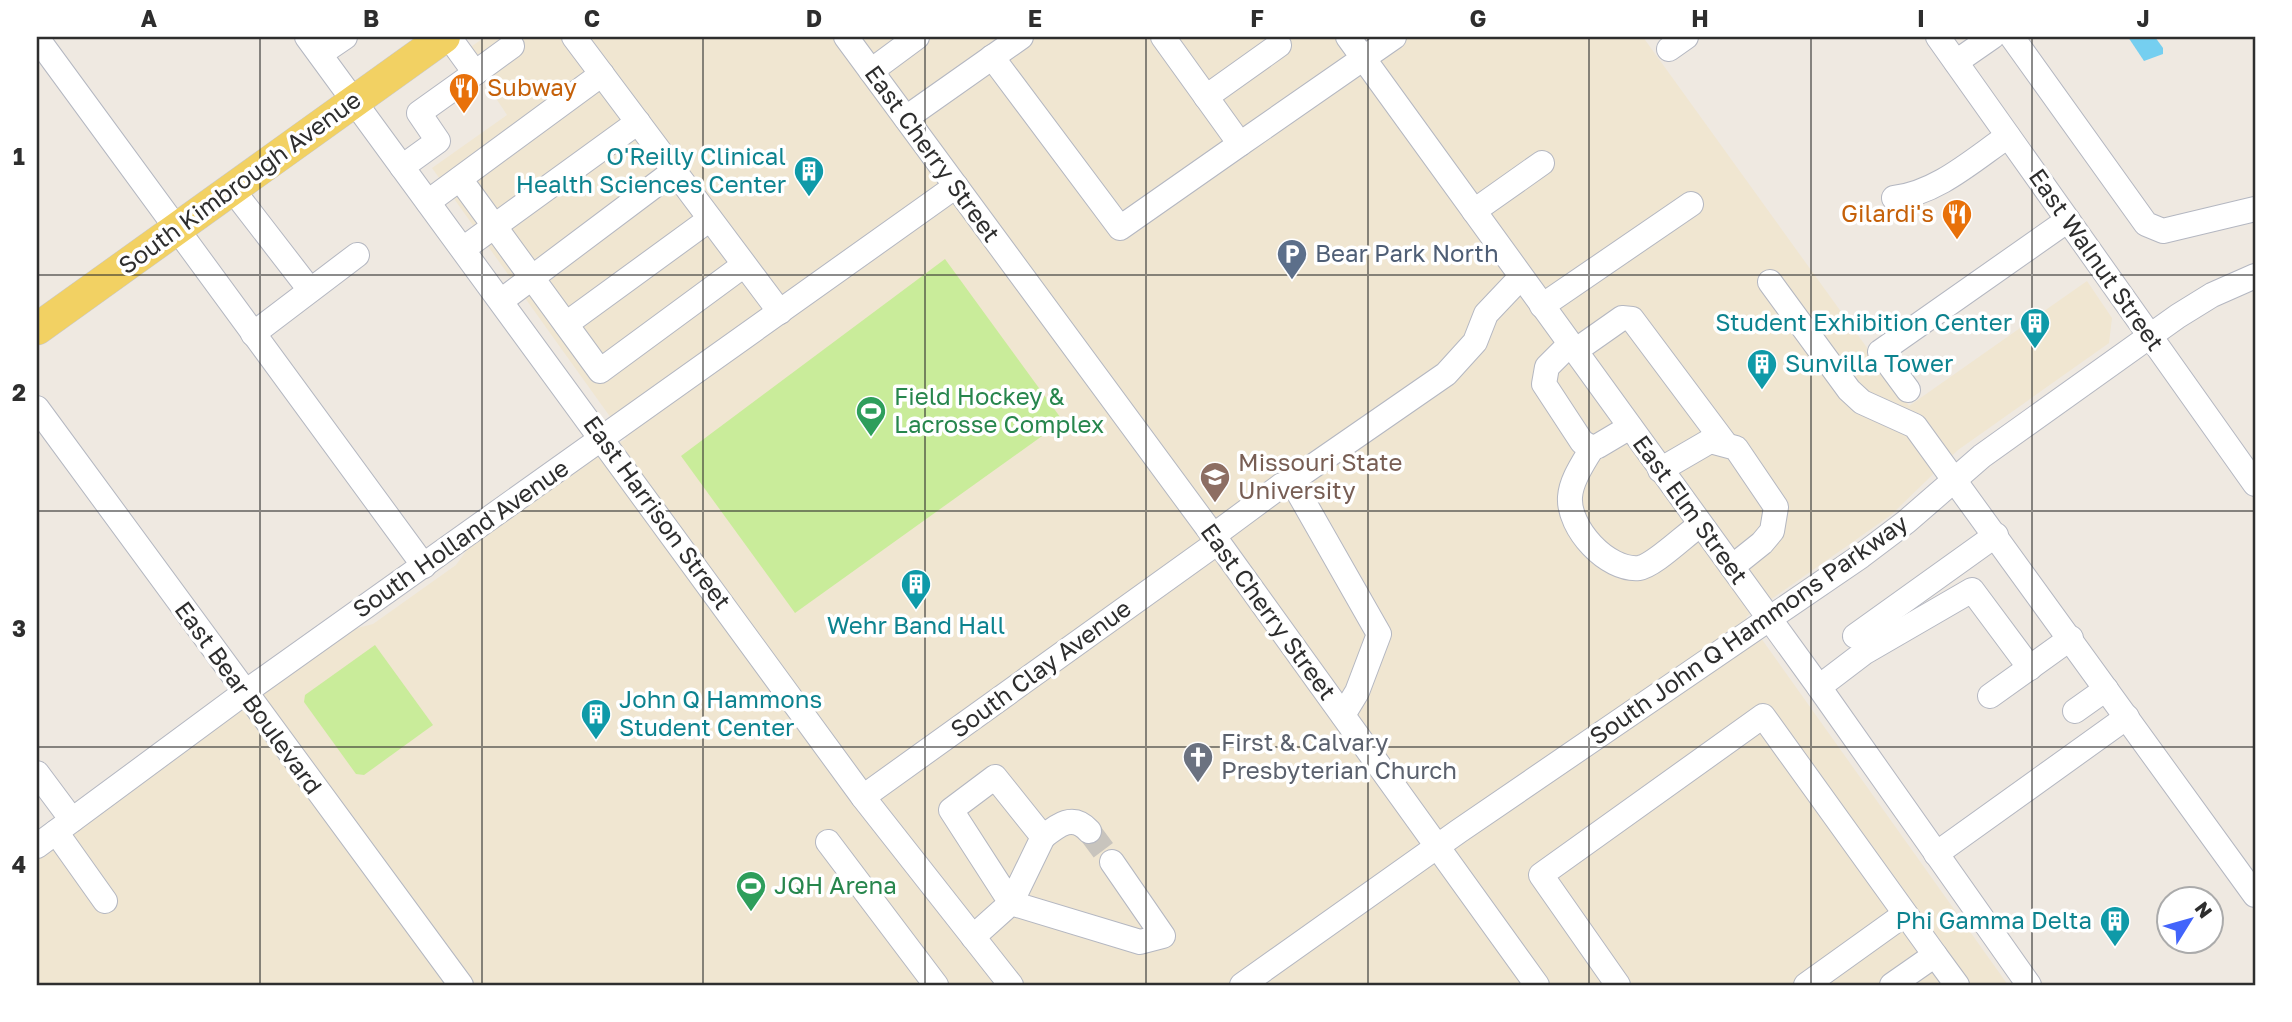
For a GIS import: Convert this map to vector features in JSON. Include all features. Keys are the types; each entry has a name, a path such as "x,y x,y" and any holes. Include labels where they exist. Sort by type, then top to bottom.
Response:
{"main road":[{"name":"South Kimbrough Avenue","path":"37,329 444,37"}],"street":[{"path":"314,46 345,37"},
{"path":"449,37 475,73"},
{"path":"574,37 780,312"},
{"name":"East Cherry Street","path":"846,37 1215,539 1537,985"},
{"path":"871,71 917,37"},
{"path":"906,118 1021,37"},
{"path":"1163,37 1240,144"},
{"name":"East Elm Street","path":"1348,37 1819,687 2029,985"},
{"path":"992,57 1120,228 1394,37"},
{"name":"East Walnut Street","path":"1938,37 2255,484"},
{"path":"1956,62 1992,37"},
{"path":"2012,37 2146,224 2163,231 2255,209"},
{"path":"37,38 424,566"},
{"path":"1206,97 1279,45"},
{"name":"East Harrison Street","path":"314,46 863,797 1011,985"},
{"path":"402,167 438,141 419,113 512,46"},
{"path":"428,202 602,74"},
{"path":"463,249 638,122"},
{"path":"1894,198 1913,196 1936,185 2008,136"},
{"path":"1474,211 1542,163"},
{"path":"502,301 674,171"},
{"path":"460,179 600,371 744,265"},
{"name":"South Holland Avenue","path":"55,832 244,693 956,186"},
{"path":"232,189 310,290"},
{"path":"1542,306 1691,204"},
{"path":"566,324 710,219"},
{"path":"1908,390 1880,352 2068,220"},
{"path":"253,334 357,255"},
{"name":"South John Q Hammons Parkway","path":"1242,985 1437,846 1879,543 1982,456 2150,336 2212,295 2255,276"},
{"name":"South Clay Avenue","path":"863,797 1215,539 1272,491 1287,484 1446,374 1475,342 1486,313 1521,277"},
{"path":"1770,282 1849,390 1863,402 1915,426 2255,895"},
{"path":"1592,448 1582,442 1544,384 1547,367 1572,347 1622,318 1632,319 1724,442"},
{"name":"East Bear Boulevard","path":"37,408 461,985"},
{"path":"1630,428 1592,448 1573,485 1570,504 1586,537 1605,556 1619,565 1646,566 1700,525"},
{"path":"1660,470 1710,440 1724,442 1735,448 1745,459 1776,507 1772,531 1756,549 1732,567"},
{"path":"1287,484 1297,490 1379,634 1357,692 1343,715"},
{"path":"1855,636 1996,535"},
{"path":"1819,687 1865,652 1972,590 2030,668"},
{"path":"1990,696 2071,638"},
{"path":"2075,711 2106,688"},
{"path":"1618,985 1541,875 1763,716 1957,985"},
{"path":"1936,854 2127,718"},
{"path":"37,773 55,832 106,901"},
{"path":"1043,837 995,776 951,810 1011,903 1140,942 1163,936 1112,862"},
{"path":"973,937 1011,903 1043,837 1061,823 1070,821 1084,825 1089,831"},
{"path":"828,842 936,985"},
{"path":"1806,985 1905,914"},
{"path":"1892,985 1935,955"}],"shaded area":[{"name":"Missouri State University","path":"485,37 1643,37 1909,406 2087,281 2112,318 2109,343 1958,450 1891,515 1746,617 2008,985 37,985 37,857 354,629 373,624 456,565 469,547 588,460 626,439 432,168 507,115 465,51"}],"green space":[{"name":"Field Hockey & Lacrosse Complex","path":"945,259 1063,421 795,613 681,456"},
{"path":"375,645 433,725 364,775 356,774 304,702 305,695"}],"water":[{"path":"2128,37 2155,37 2163,48 2163,54 2144,61"}],"tunnel":[{"path":"1089,831 1112,862"}],"place":[{"name":"Subway","path":"464,115"},
{"name":"O'Reilly Clinical Health Sciences Center","path":"809,198"},
{"name":"Gilardi's","path":"1957,241"},
{"name":"Bear Park North","path":"1292,281"},
{"name":"Student Exhibition Center","path":"2035,350"},
{"name":"Sunvilla Tower","path":"1762,391"},
{"name":"Field Hockey & Lacrosse Complex","path":"871,438"},
{"name":"Missouri State University","path":"1215,504"},
{"name":"Wehr Band Hall","path":"916,611"},
{"name":"John Q Hammons Student Center","path":"596,741"},
{"name":"First & Calvary Presbyterian Church","path":"1198,784"},
{"name":"JQH Arena","path":"751,913"},
{"name":"Phi Gamma Delta","path":"2115,948"}]}
